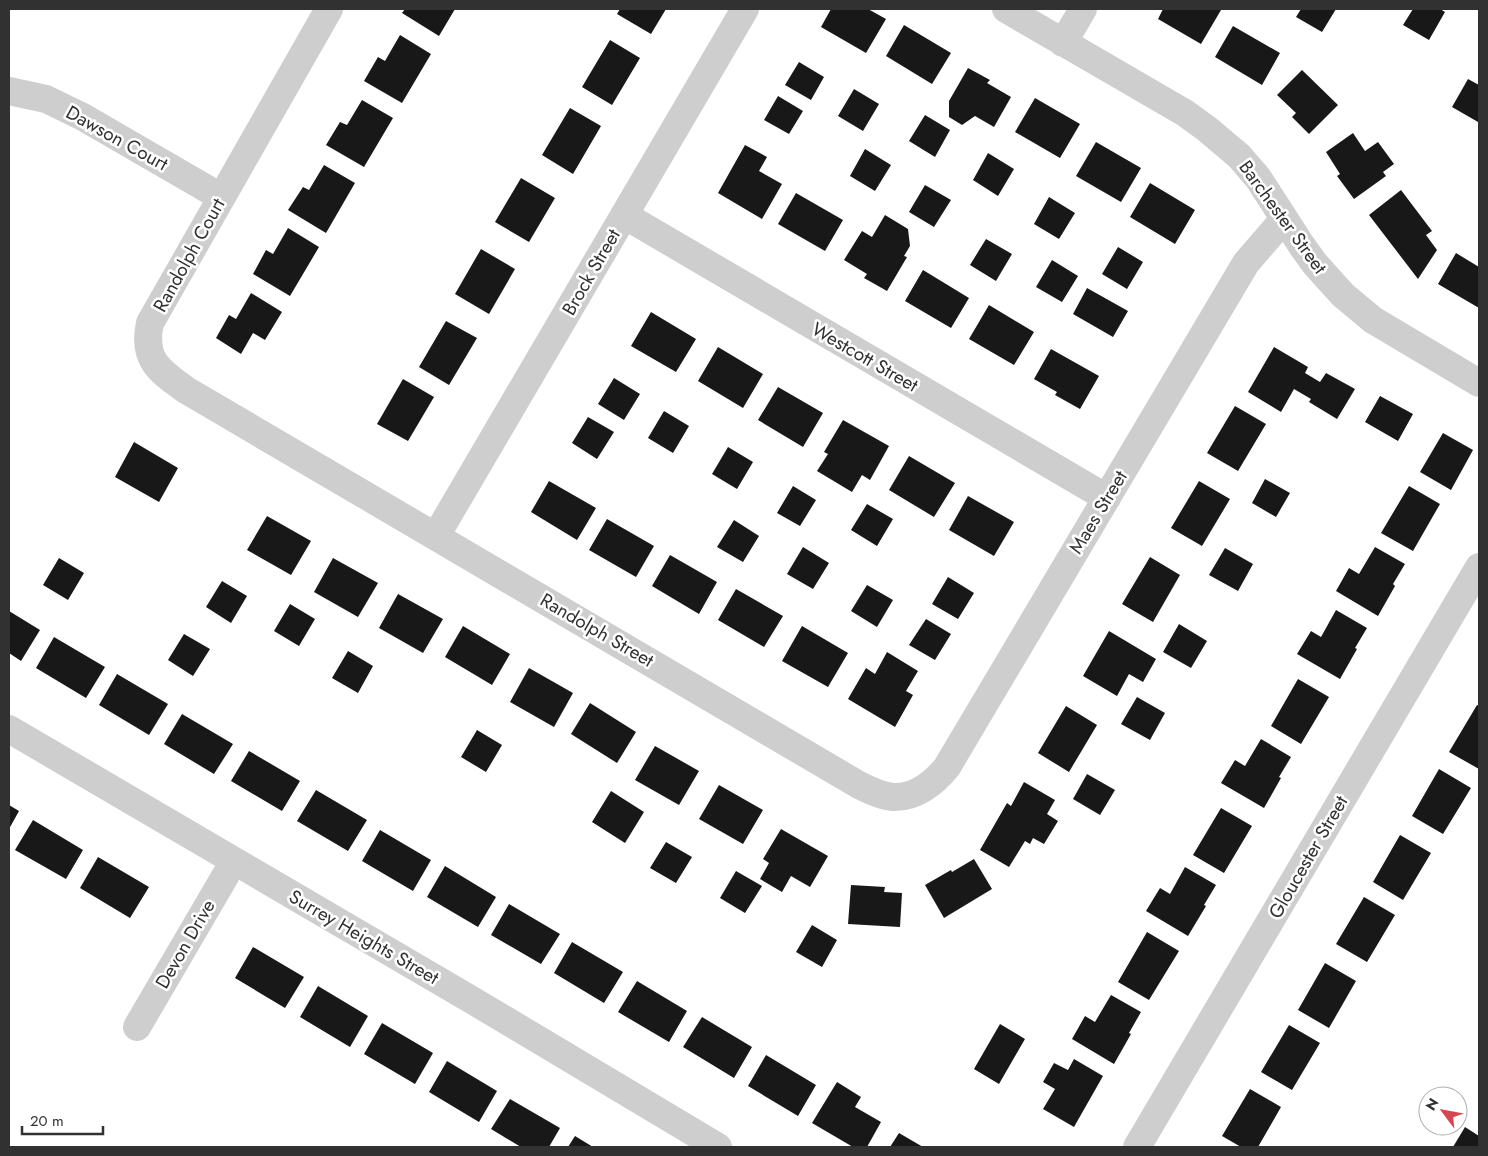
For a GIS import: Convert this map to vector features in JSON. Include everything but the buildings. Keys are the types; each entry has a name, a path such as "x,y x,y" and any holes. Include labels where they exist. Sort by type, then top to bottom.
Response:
{"street":[{"name":"Randolph Court","path":"291,452 186,390 162,372 150,355 148,335 150,323 329,9"},
{"name":"Brock Street","path":"436,536 745,9"},
{"name":"Barchester Street","path":"1006,9 1185,113 1207,129 1239,156 1258,178 1315,264 1343,295 1373,320 1479,383"},
{"path":"1063,43 1083,9"},
{"name":"Dawson Court","path":"9,91 46,99 83,117 221,197"},
{"name":"Westcott Street","path":"624,215 1106,498"},
{"name":"Maes Street","path":"907,794 923,789 947,767 1246,263 1284,219"},
{"name":"Randolph Street","path":"291,452 859,784 874,792 892,797 907,794"},
{"name":"Gloucester Street","path":"1137,1147 1479,567"},
{"name":"Surrey Heights Street","path":"9,729 477,1003 718,1147"},
{"name":"Devon Drive","path":"137,1028 234,861"}]}
